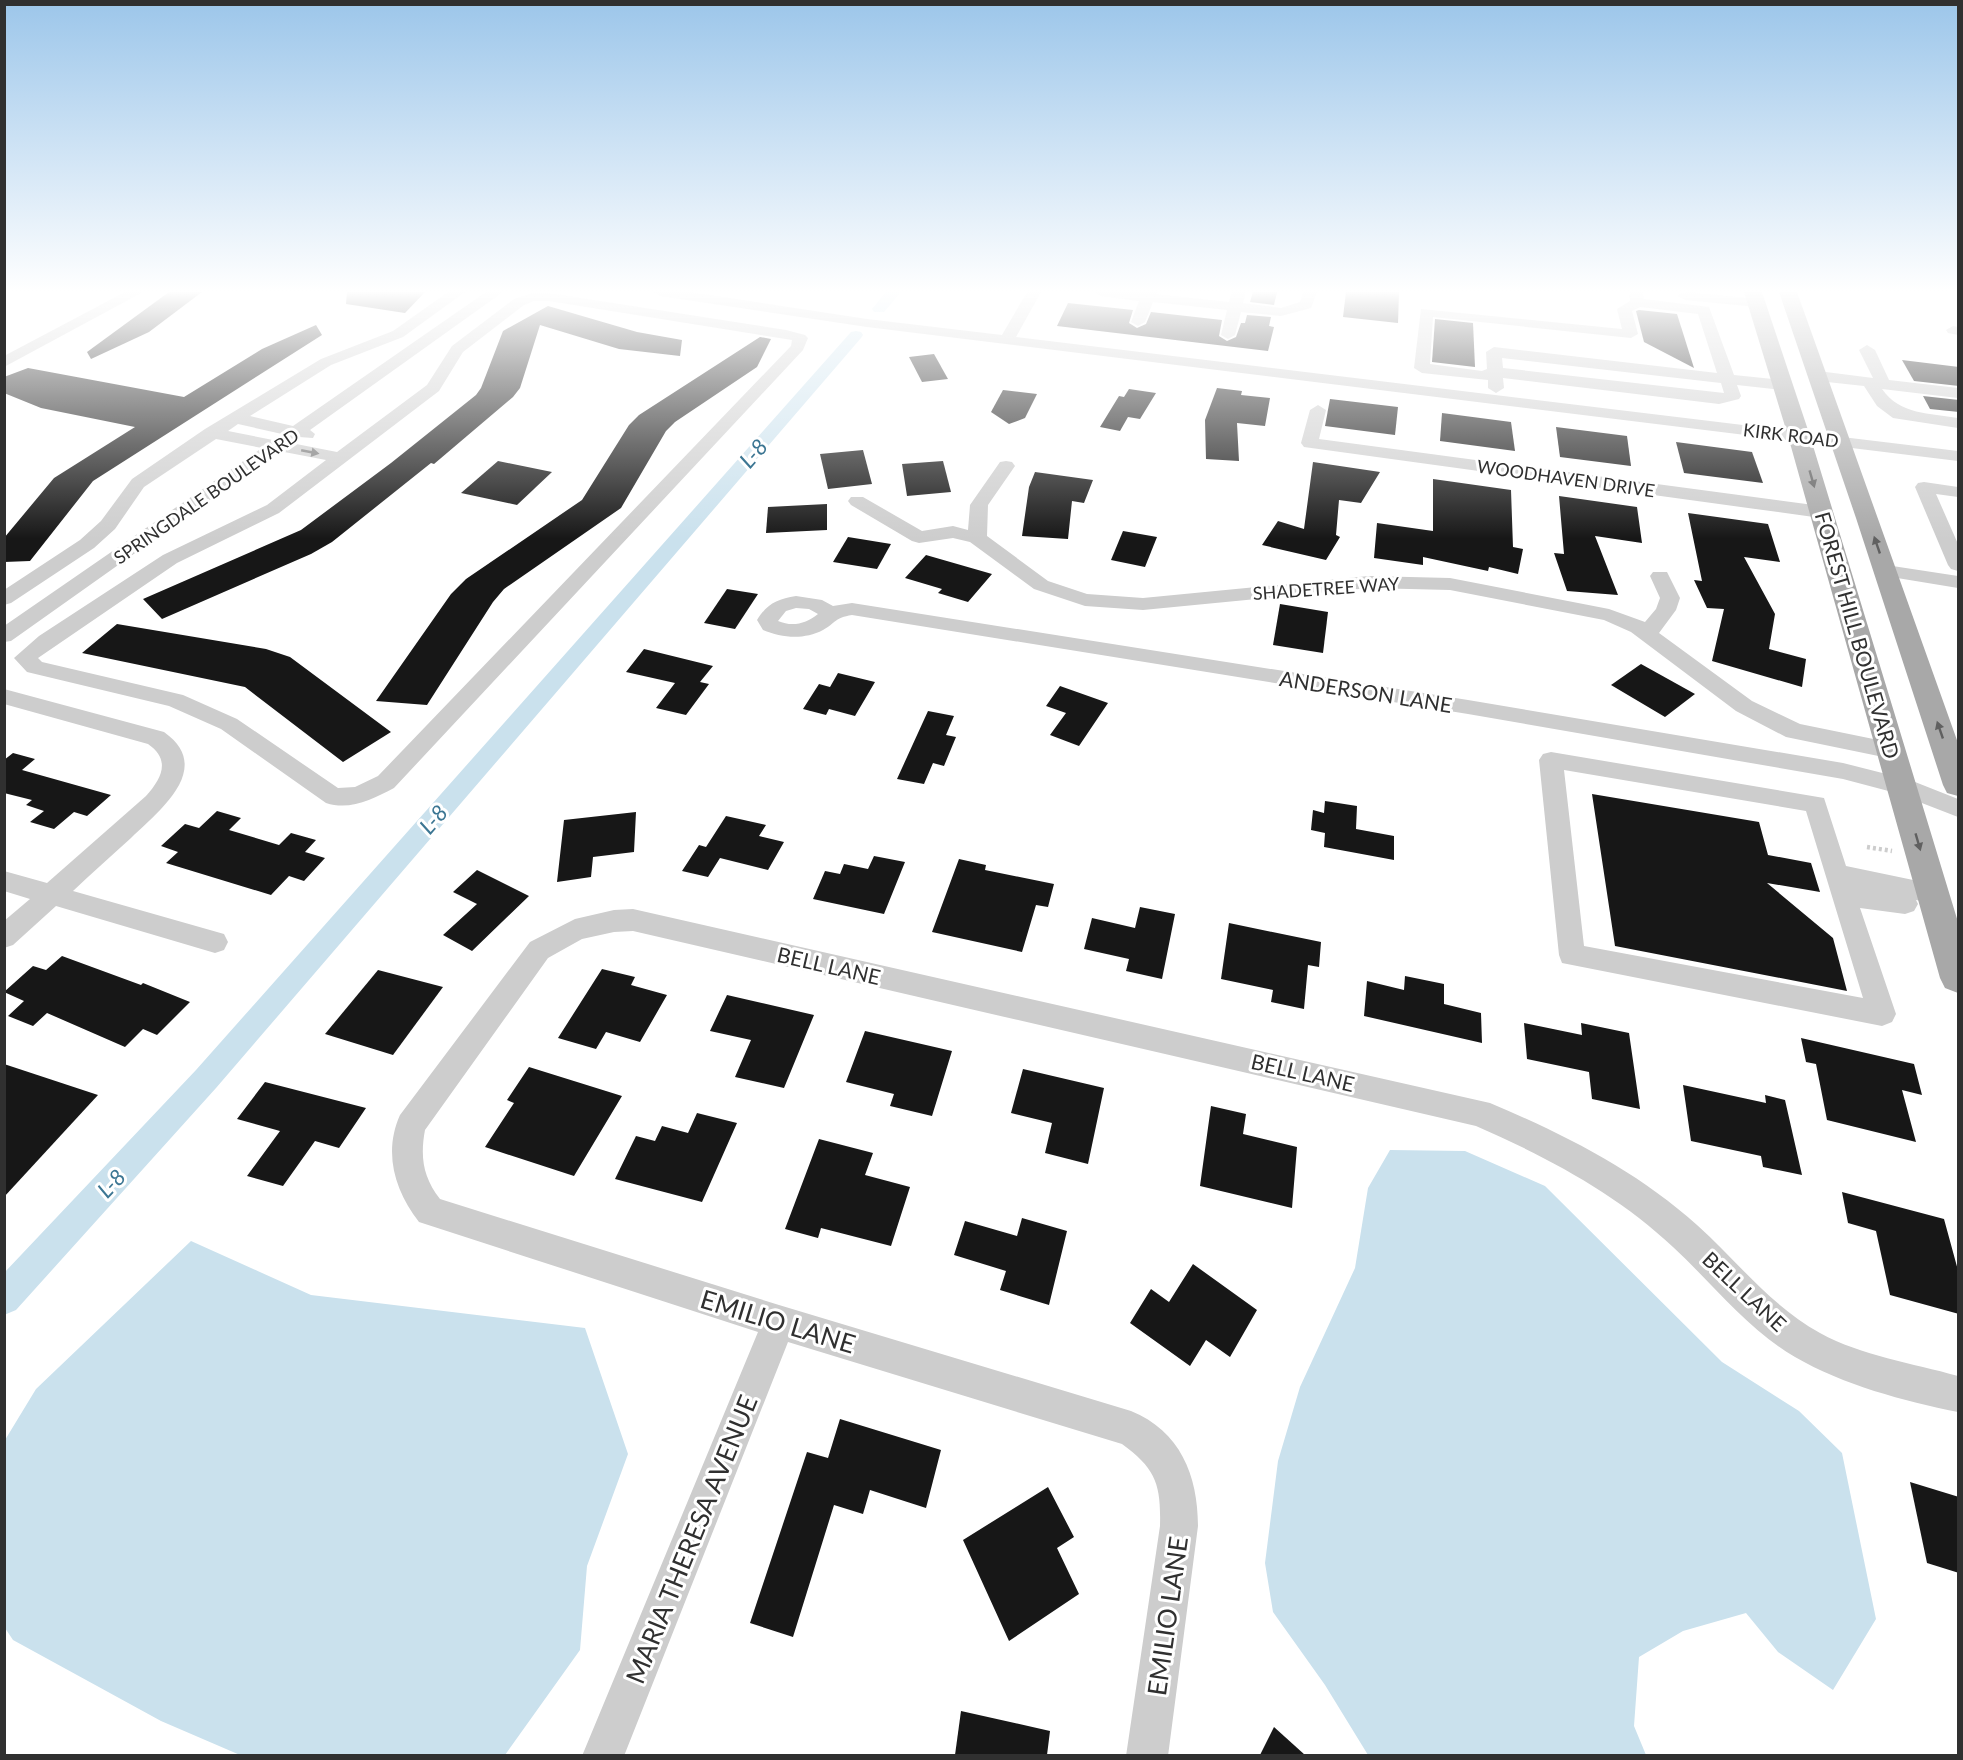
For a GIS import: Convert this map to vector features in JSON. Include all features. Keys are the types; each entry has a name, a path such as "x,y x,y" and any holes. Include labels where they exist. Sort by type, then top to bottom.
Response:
{"main road":[{"name":"FOREST HILL BOULEVARD","path":"1780,374 1959,978"},
{"name":"FOREST HILL BOULEVARD","path":"1818,376 1959,785"}],"street":[{"path":"4,598 87,544 108,525 138,483 234,418 306,374"},
{"name":"SPRINGDALE BOULEVARD","path":"4,636 379,374"},
{"path":"442,374 433,388 273,509 170,560 46,641 25,658 35,667 175,700 229,724 334,797 359,795 386,782 772,374"},
{"name":"KIRK ROAD","path":"1290,374 1959,456"},
{"path":"1469,374 1483,376 1489,374"},
{"path":"1495,374 1496,399"},
{"path":"1513,374 1719,399 1733,396 1726,374"},
{"path":"1874,374 1883,403 1899,414 1959,423"},
{"path":"1818,376 1959,393"},
{"path":"1727,378 1783,385"},
{"name":"WOODHAVEN DRIVE","path":"1318,410 1310,443 1821,512"},
{"path":"234,418 357,444"},
{"path":"211,434 340,458"},
{"path":"977,538 979,505 1006,466"},
{"path":"1959,492 1923,487 1959,565"},
{"name":"SHADETREE WAY","path":"857,501 919,537 953,532 977,538 1041,585 1085,600 1143,603 1369,582 1450,584 1609,615 1638,627 1744,706 1794,731 1893,751"},
{"path":"1886,571 1959,582"},
{"path":"1647,634 1666,610 1670,598 1660,576"},
{"name":"ANDERSON LANE","path":"830,613 852,609 1434,702 1843,771 1902,786"},
{"path":"4,696 156,738 166,744 172,753 174,764 162,792 4,937"},
{"path":"1551,760 1816,804 1839,885 1882,1014 1572,955 1551,760"},
{"path":"1902,786 1959,793"},
{"path":"1902,786 1959,808"},
{"path":"4,881 215,942"},
{"path":"1839,885 1936,901"},
{"name":"BELL LANE","path":"575,930 614,921 633,920 1479,1113 1537,1137 1591,1166 1618,1184 1668,1221 1778,1326 1806,1344 1835,1359 1959,1394"},
{"name":"EMILIO LANE","path":"575,930 539,950 411,1125 406,1144 406,1163 410,1181 418,1197 430,1211 779,1322 1131,1429 1154,1444 1171,1467 1180,1496 1179,1526 1148,1755"},
{"name":"MARIA THERESA AVENUE","path":"603,1755 779,1322"}],"path":[{"path":"1867,848 1893,851"}],"water":[{"path":"1390,1150 1465,1151 1545,1186 1722,1362 1799,1411 1842,1453 1876,1619 1833,1690 1778,1652 1746,1613 1683,1631 1639,1657 1634,1726 1646,1755 1368,1755 1325,1685 1273,1612 1265,1563 1278,1461 1300,1387 1355,1268 1368,1188"},
{"path":"191,1241 311,1295 585,1328 628,1454 587,1566 580,1650 505,1755 240,1755 161,1721 13,1640 5,1628 5,1440 36,1389"}],"building":[{"path":"12,374 61,374 184,397 221,374 261,374 93,481 30,561 4,562 4,538 54,478 135,427 41,408 4,393 4,377"},
{"path":"486,374 524,374 520,388 513,397 434,464 431,463 332,542 311,554 162,619 143,599 301,530 391,463 476,395"},
{"path":"702,374 746,374 675,422 666,431 621,508 504,589 493,602 427,705 376,701 451,594 466,579 582,500 629,425 639,415"},
{"path":"918,374 945,374 948,379 922,382"},
{"path":"1910,374 1959,374 1959,386 1914,381"},
{"path":"1217,388 1242,391 1241,395 1270,398 1265,426 1237,423 1239,461 1206,459 1205,420"},
{"path":"1129,389 1156,393 1140,419 1128,417 1120,431 1100,427 1119,396 1124,397"},
{"path":"1003,390 1037,394 1025,418 1009,424 991,412"},
{"path":"1923,396 1959,400 1959,412 1930,409"},
{"path":"1330,399 1398,407 1395,435 1325,426"},
{"path":"1442,413 1511,422 1515,451 1440,441"},
{"path":"1556,427 1627,436 1631,466 1560,457"},
{"path":"1676,442 1752,452 1763,483 1684,473"},
{"path":"863,450 872,484 828,489 820,454"},
{"path":"498,461 552,472 517,505 461,493"},
{"path":"943,461 951,492 907,496 902,464"},
{"path":"1313,462 1380,472 1361,503 1339,500 1336,535 1340,537 1326,560 1262,545 1278,521 1304,529"},
{"path":"1035,472 1093,480 1084,503 1072,501 1068,539 1022,536 1029,487"},
{"path":"1433,479 1511,490 1513,547 1523,549 1518,574 1489,567 1488,571 1423,557 1423,565 1374,558 1377,523 1433,531"},
{"path":"1559,496 1637,507 1642,543 1595,536 1618,595 1567,591 1554,553 1564,554"},
{"path":"827,504 827,530 766,533 768,507"},
{"path":"1688,513 1768,524 1780,562 1744,557 1775,614 1769,649 1806,659 1802,687 1712,661 1724,609 1707,608 1694,580 1702,581"},
{"path":"1123,531 1157,537 1145,567 1111,560"},
{"path":"848,537 891,544 877,569 833,562"},
{"path":"926,555 992,574 968,602 938,593 942,589 905,578"},
{"path":"727,589 758,594 735,629 704,623"},
{"path":"1280,604 1328,612 1323,653 1273,645"},
{"path":"117,624 266,649 290,657 391,732 343,762 245,687 82,653"},
{"path":"644,649 713,666 700,682 709,684 686,715 656,708 675,683 626,672"},
{"path":"1641,664 1695,694 1665,717 1611,685"},
{"path":"838,673 875,682 855,716 829,709 826,715 803,709 819,684 830,687"},
{"path":"1060,686 1108,703 1079,746 1050,735 1066,713 1046,706"},
{"path":"928,711 954,716 946,735 956,737 944,766 933,763 924,784 897,779"},
{"path":"13,753 35,759 22,770 111,795 87,816 74,812 54,829 30,822 44,811 26,805 32,800 4,793 4,760"},
{"path":"1592,794 1759,822 1768,855 1811,863 1820,892 1767,883 1833,938 1847,991 1615,946"},
{"path":"1325,801 1357,806 1356,829 1394,836 1394,860 1324,847 1325,833 1311,830 1313,810 1324,813"},
{"path":"217,811 241,818 229,830 279,845 291,833 316,840 305,852 325,858 304,881 289,876 271,895 166,863 178,852 161,846 185,824 199,828"},
{"path":"636,812 634,852 593,857 591,877 557,882 564,820"},
{"path":"726,816 766,825 759,836 784,842 768,870 720,858 708,877 682,871 699,845 706,847"},
{"path":"874,856 905,862 884,914 813,899 825,871 840,874 844,864 868,869"},
{"path":"959,859 986,865 985,870 1054,884 1048,907 1036,905 1022,952 932,932"},
{"path":"477,870 529,896 472,951 443,935 477,904 453,892"},
{"path":"1140,907 1175,914 1162,979 1126,971 1129,959 1084,949 1092,918 1135,928"},
{"path":"1229,923 1321,942 1319,967 1308,965 1304,1009 1271,1002 1273,990 1221,979"},
{"path":"62,956 141,985 143,983 190,1002 157,1035 143,1029 125,1047 47,1013 33,1026 8,1016 24,1001 4,992 33,966 46,970"},
{"path":"602,969 635,977 631,985 667,995 640,1042 606,1032 596,1049 558,1038"},
{"path":"378,970 443,987 393,1055 325,1034"},
{"path":"1405,976 1444,984 1444,1004 1481,1013 1482,1043 1364,1016 1367,981 1404,990"},
{"path":"727,995 814,1015 784,1088 735,1077 751,1040 710,1031"},
{"path":"1524,1023 1582,1035 1581,1023 1629,1033 1640,1109 1592,1099 1589,1072 1527,1059"},
{"path":"865,1031 952,1051 932,1116 890,1106 894,1094 846,1082"},
{"path":"1801,1038 1914,1064 1922,1095 1902,1090 1916,1142 1827,1120 1816,1064 1806,1062"},
{"path":"4,1064 98,1095 4,1197"},
{"path":"529,1067 622,1096 574,1176 485,1147 514,1103 507,1100"},
{"path":"1023,1069 1104,1088 1088,1164 1045,1153 1052,1123 1011,1113"},
{"path":"265,1082 366,1108 339,1148 315,1141 283,1186 247,1176 280,1131 237,1119"},
{"path":"1683,1085 1766,1103 1765,1095 1785,1100 1802,1175 1763,1167 1761,1156 1691,1141"},
{"path":"1211,1106 1246,1114 1243,1134 1297,1147 1292,1208 1200,1186"},
{"path":"697,1113 737,1123 702,1202 615,1179 636,1136 655,1141 662,1126 688,1133"},
{"path":"819,1139 873,1153 865,1175 910,1187 891,1246 821,1228 818,1238 785,1229"},
{"path":"1842,1192 1944,1219 1959,1274 1959,1314 1890,1295 1876,1231 1848,1223"},
{"path":"1022,1218 1067,1231 1049,1305 1000,1290 1006,1271 954,1255 965,1221 1017,1236"},
{"path":"1193,1264 1257,1310 1230,1357 1206,1340 1190,1366 1130,1323 1151,1289 1169,1302"},
{"path":"840,1419 941,1450 926,1508 870,1490 863,1514 834,1505 793,1637 750,1623 807,1452 828,1458"},
{"path":"1910,1482 1959,1497 1959,1573 1927,1563"},
{"path":"1048,1487 1074,1537 1057,1548 1079,1594 1009,1641 963,1540"},
{"path":"961,1711 1050,1731 1047,1755 955,1755"},
{"path":"1274,1727 1305,1755 1260,1755"}],"waterway":[{"name":"L-8","path":"4,1298 206,1079 822,374"}]}
